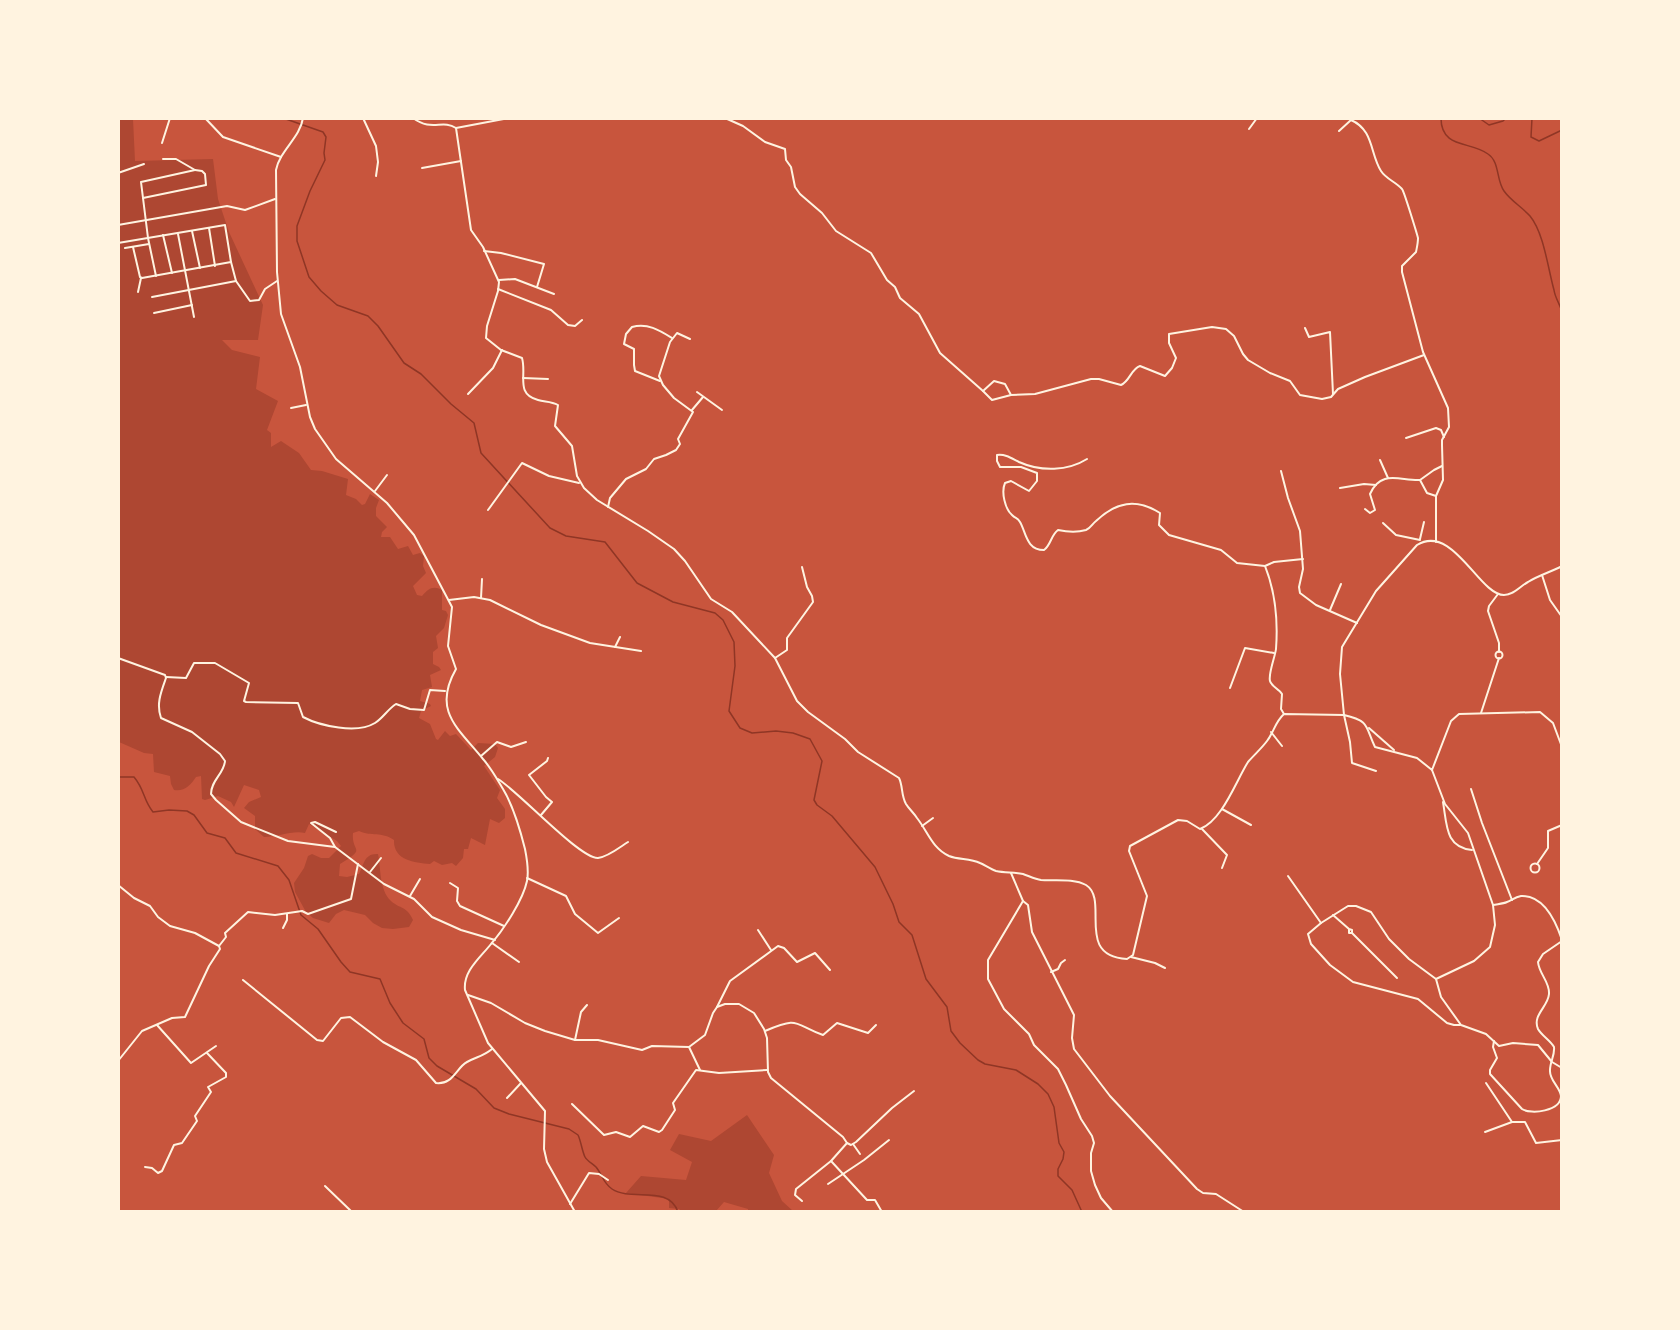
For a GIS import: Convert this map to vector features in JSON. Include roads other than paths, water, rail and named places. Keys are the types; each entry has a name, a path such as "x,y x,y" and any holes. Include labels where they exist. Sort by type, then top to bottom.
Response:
{"street":[{"path":"162,143 170,118"},
{"path":"205,118 223,138 281,157"},
{"path":"303,118 299,132 281,157 276,170 278,282 282,318 300,367 306,405 315,429 332,454 375,491 414,535 452,609 448,627 448,646 456,665 446,691 446,701 456,728 481,756 505,792 525,851 527,878 522,893 504,926 468,974 465,982 467,995 492,1049 545,1111 544,1149 547,1162 575,1212"},
{"path":"363,118 376,146 378,162 376,176"},
{"path":"413,118 423,125 446,124 456,128 509,118"},
{"path":"725,118 742,126 765,142 785,148 786,160 791,167 795,187 800,194 822,213 836,231 871,253 887,280 895,286 900,298 919,314 940,353 990,399 1035,394 1091,379 1124,384 1138,366 1166,376 1176,358 1169,343 1169,334 1212,327 1226,329 1231,333 1245,357 1270,373 1290,381 1300,394 1322,399 1365,377 1424,355"},
{"path":"1249,129 1257,118"},
{"path":"1357,123 1360,118"},
{"path":"1339,131 1351,120 1357,123 1372,143 1382,173 1402,189 1417,233 1416,252 1401,268 1424,355 1448,408 1449,427 1442,445 1443,480 1436,496 1436,542"},
{"path":"456,128 471,230 498,280 498,289 486,335 488,340 502,350 522,358 523,389 526,394 537,400 558,405 555,426 572,446 579,483"},
{"path":"163,159 176,159 195,170"},
{"path":"422,168 462,161"},
{"path":"118,173 144,164"},
{"path":"142,198 205,186 207,184 205,174 195,170 142,180 140,184 142,198 145,219 149,244 156,276"},
{"path":"118,225 226,206 245,210 275,199"},
{"path":"118,243 225,225 236,281 252,302 259,300 269,286 278,282"},
{"path":"209,228 215,266"},
{"path":"192,231 200,268"},
{"path":"178,233 194,317"},
{"path":"164,235 172,273"},
{"path":"125,248 149,244"},
{"path":"133,247 141,278 138,292"},
{"path":"484,251 544,264 537,287"},
{"path":"141,278 231,262"},
{"path":"498,280 515,279 554,294"},
{"path":"152,297 236,281"},
{"path":"498,289 551,310 568,325 575,326 582,320"},
{"path":"154,313 192,305"},
{"path":"672,338 646,325 632,327 626,334 624,344 634,349 635,371 660,381 674,398 692,410"},
{"path":"1305,328 1309,337 1330,332 1334,394"},
{"path":"660,381 659,373 672,338 677,333 690,339"},
{"path":"468,394 493,368 502,350"},
{"path":"523,378 548,379"},
{"path":"982,391 991,382 998,381 1005,384 1011,395"},
{"path":"697,392 722,410"},
{"path":"608,507 610,498 624,480 646,469 654,459 678,448 680,444 678,439 692,415 692,410 703,397"},
{"path":"291,408 306,405"},
{"path":"1406,438 1436,428 1441,430 1444,437"},
{"path":"1088,459 1067,468 1054,469 1021,463 1007,455 997,455 1000,467 1021,467 1037,473 1037,481 1031,489 1026,490 1011,481 1005,483 1003,492 1009,512 1019,520 1024,536 1036,548 1044,550 1047,548 1053,534 1058,530 1068,533 1085,530 1123,504 1132,502 1160,513 1159,525 1169,535 1217,549 1237,563 1265,566 1274,562 1303,559"},
{"path":"1380,460 1388,478"},
{"path":"488,510 522,463 549,476 579,483 608,507 674,549 711,599 732,612 775,658 794,698 846,739 858,752 899,778 904,801 933,844 946,854 979,862 995,870 1023,874 1041,880 1084,884 1091,890 1096,932 1099,944 1107,954 1121,958 1131,957 1165,968"},
{"path":"1365,509 1370,513 1375,510 1370,494 1376,485 1388,478 1420,480 1442,466"},
{"path":"1281,471 1299,527 1304,569 1300,593 1314,604 1357,623"},
{"path":"375,491 387,475"},
{"path":"1420,480 1427,493 1436,496"},
{"path":"1340,488 1364,484 1376,485"},
{"path":"1376,771 1352,763 1340,681 1342,647 1376,591 1420,541 1424,522"},
{"path":"1383,523 1397,536 1436,542 1461,558 1487,586 1498,594 1509,594 1562,566"},
{"path":"1265,566 1274,600 1275,654 1269,680 1282,694 1281,709 1284,714"},
{"path":"775,658 787,650 787,638 813,602 802,567"},
{"path":"1542,575 1550,600 1562,617"},
{"path":"481,598 482,579"},
{"path":"1330,610 1341,584"},
{"path":"1481,713 1498,658 1502,656 1488,611 1498,594"},
{"path":"449,600 481,598 496,602 554,630 590,643 641,651"},
{"path":"615,647 620,638"},
{"path":"1230,688 1245,648 1275,654"},
{"path":"118,658 166,677 186,678 195,663 212,661 249,683 244,701 298,703 303,717 328,726 371,726 396,704 410,709 424,710 430,690 446,691"},
{"path":"166,677 160,699 161,718 192,732 220,754 225,761 225,766 212,785 211,794 216,800 243,823 288,841 335,847"},
{"path":"1432,770 1452,719 1459,714 1540,712 1553,723 1562,747"},
{"path":"1202,829 1222,809 1249,762 1266,742 1284,714 1344,715 1360,720 1396,752"},
{"path":"1368,726 1375,747 1417,758 1432,770 1454,844 1473,850"},
{"path":"1271,732 1282,746"},
{"path":"481,756 497,742 512,747 526,742"},
{"path":"540,815 552,802 529,775 548,758"},
{"path":"496,778 512,788 571,842 595,857 605,855 628,842"},
{"path":"1471,789 1512,900"},
{"path":"1436,979 1474,960 1490,947 1495,925 1493,905 1464,826 1442,799"},
{"path":"1222,809 1251,825"},
{"path":"922,826 933,818"},
{"path":"1131,957 1135,950 1147,896 1129,851 1130,846 1178,820 1187,821 1198,829 1202,829 1227,855 1222,868"},
{"path":"336,832 315,822 311,823 330,838 335,847 384,884 410,896 432,917 461,930 495,940"},
{"path":"1536,864 1548,848 1548,831 1562,825"},
{"path":"370,872 381,858"},
{"path":"118,1061 140,1033 171,1018 185,1017 208,966 226,937 225,933 245,913 252,911 287,914 302,911 308,914 351,899 358,864"},
{"path":"1011,873 1023,901 1028,905 1032,932 1074,1015 1072,1038 1074,1049 1110,1096 1197,1189 1203,1193 1216,1194 1244,1212"},
{"path":"1288,876 1321,922"},
{"path":"527,878 566,896 575,914 598,933 620,918"},
{"path":"410,896 420,879"},
{"path":"450,883 458,888 457,900 460,906 504,926"},
{"path":"118,885 134,898 150,906 158,917 170,926 195,933 219,946"},
{"path":"1493,905 1522,896 1530,898 1544,907 1553,917 1562,940 1544,954 1538,962 1539,970 1549,992 1538,1016 1537,1025 1540,1032 1554,1047 1550,1072 1560,1094 1555,1106 1535,1112 1525,1111 1490,1074 1497,1058 1493,1047 1494,1041"},
{"path":"1023,901 988,960 988,979 1004,1009 1029,1034 1034,1045 1058,1069 1081,1119 1092,1136 1094,1143 1091,1153 1091,1171 1101,1198 1113,1212"},
{"path":"1461,1024 1441,997 1436,979 1409,959 1389,939 1371,912 1356,906 1348,906 1321,922 1308,934 1309,940 1330,966 1353,982 1418,999 1447,1023 1461,1024 1486,1034 1499,1046 1513,1043 1534,1044 1542,1048 1552,1062 1562,1068"},
{"path":"283,928 287,914"},
{"path":"1333,915 1397,978"},
{"path":"758,930 771,950"},
{"path":"492,944 519,962"},
{"path":"467,995 502,1008 525,1023 575,1040 598,1040 642,1050 652,1046 689,1047 705,1035 713,1013 730,981 771,950 781,946 797,963 815,953 830,970"},
{"path":"1051,972 1058,969 1065,960"},
{"path":"243,980 318,1041 324,1040 341,1018 350,1017 382,1042 416,1060 436,1083 444,1082 459,1072 464,1064 485,1055 492,1049"},
{"path":"717,1006 725,1004 742,1006 753,1013 765,1031 768,1070 773,1081 843,1137 847,1143 853,1144 860,1154"},
{"path":"575,1040 581,1012 587,1005"},
{"path":"765,1031 794,1022 823,1035 827,1034 834,1024 840,1023 868,1033 876,1025"},
{"path":"157,1025 190,1062 193,1063 216,1046"},
{"path":"689,1047 700,1070"},
{"path":"145,1167 152,1168 158,1173 162,1172 174,1145 182,1143 197,1121 195,1116 211,1092 208,1087 226,1077 226,1073 207,1053"},
{"path":"572,1104 604,1135 616,1132 630,1137 643,1126 659,1132 675,1110 673,1104 694,1071 725,1073 768,1070"},
{"path":"507,1098 520,1083"},
{"path":"1486,1083 1512,1122"},
{"path":"853,1144 914,1091"},
{"path":"1485,1132 1512,1122 1526,1123 1536,1143 1562,1140"},
{"path":"828,1184 889,1140"},
{"path":"802,1201 795,1194 796,1189 831,1161 847,1143"},
{"path":"831,1161 867,1200 876,1201 882,1212"},
{"path":"570,1204 589,1173 599,1174 608,1180"},
{"path":"325,1186 352,1212"}],"waterway":[{"path":"283,118 323,132 326,137 325,160 297,226 297,241 309,277 337,305 368,316 378,326 404,363 421,374 474,423 481,453 550,528 566,536 605,542 637,583 673,602 715,613 723,620 734,642 735,666 729,711 740,728 752,733 776,731 793,733 810,739 822,761 814,800 832,816 875,867 899,922 912,935 926,979 947,1007 951,1031 978,1060 985,1064 1016,1070 1038,1084 1048,1094 1054,1107 1059,1143 1064,1152 1058,1176 1072,1190 1082,1212"},
{"path":"1441,118 1442,128 1451,140 1481,150 1492,157 1504,191 1535,223 1562,312"},
{"path":"1479,118 1489,125 1506,118"},
{"path":"1532,118 1531,137 1539,141 1562,130"},
{"path":"118,777 134,777 153,812 187,811 194,815 207,833 225,838 236,853 278,866 289,880 301,915 318,929 350,972 380,979 390,1003 403,1023 424,1039 429,1058 437,1066 476,1089 494,1108 569,1129 578,1135 585,1157 596,1167 612,1189 620,1193 667,1198 678,1212"}]}
